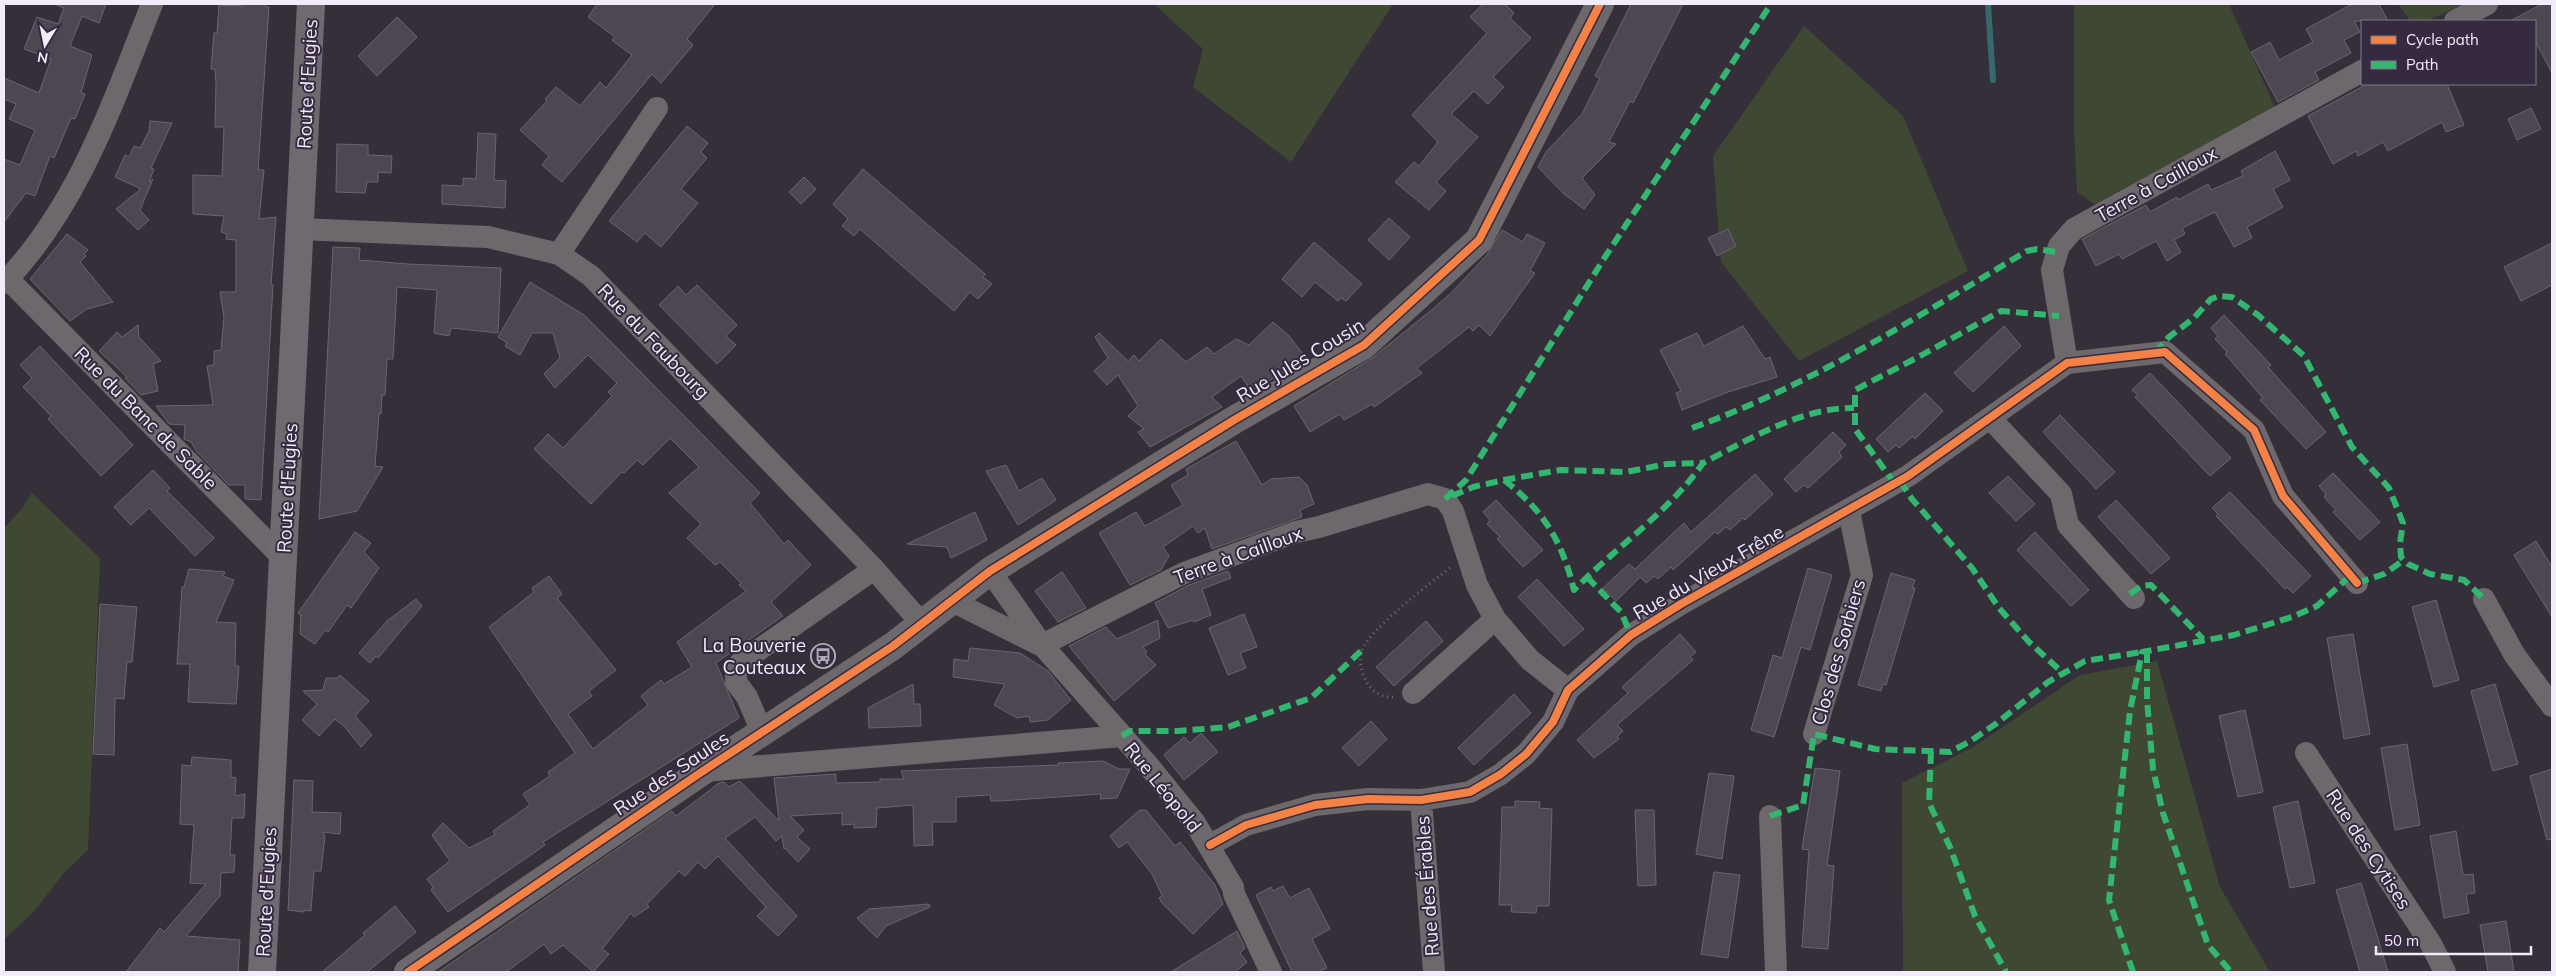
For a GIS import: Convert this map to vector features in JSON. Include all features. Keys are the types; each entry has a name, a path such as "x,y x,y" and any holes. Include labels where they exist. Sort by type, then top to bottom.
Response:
{"main road":[{"name":"Route d'Eugies","path":"262,972 311,4"}],"street":[{"path":"6,281 66,202 80,177 152,4"},
{"name":"Rue Jules Cousin","path":"952,601 990,572 1234,420 1364,345 1479,240 1600,4"},
{"path":"2457,20 2487,4"},
{"name":"Terre à Cailloux","path":"2067,363 2052,270 2059,246 2074,229 2361,72"},
{"path":"559,254 657,108"},
{"name":"Rue du Faubourg","path":"300,228 488,237 559,254 591,276 874,569 923,625"},
{"name":"Rue du Banc de Sable","path":"6,281 283,558"},
{"path":"2067,363 2165,352 2254,430 2283,496 2356,584"},
{"name":"Rue du Vieux Frêne","path":"1210,845 1246,825 1315,805 1368,799 1421,800 1470,792 1501,774 1526,754 1552,722 1568,690 1631,635 1681,604 1849,511 1908,476 2067,363"},
{"path":"1990,418 2060,494 2068,525 2134,598"},
{"name":"Terre à Cailloux","path":"1042,646 1184,573 1270,541 1422,495 1435,495 1445,499 1453,511 1467,554"},
{"name":"Clos des Sorbiers","path":"1814,734 1862,574 1849,511"},
{"path":"1467,554 1481,594 1495,619 1530,660 1568,690"},
{"path":"762,732 747,697 736,682 740,663 874,569"},
{"name":"Rue Léopold","path":"990,572 1042,646 1122,736 1180,805 1210,845 1233,887 1234,894 1271,972"},
{"path":"2484,599 2514,654 2552,706"},
{"name":"Rue Léopold","path":"952,601 1042,646"},
{"name":"Rue des Saules","path":"408,972 923,625 952,601"},
{"path":"1413,693 1495,619"},
{"name":"Rue des Saules","path":"704,771 1122,736"},
{"name":"Rue des Cytises","path":"2306,753 2431,944 2445,972"},
{"name":"Rue des Érables","path":"1421,800 1434,972"},
{"path":"1770,816 1776,972"}],"path":[{"path":"1413,693 1387,698 1371,689 1364,678 1361,665 1362,650 1376,632 1410,600 1467,554"}],"green space":[{"path":"1154,4 1393,4 1291,162 1193,87 1203,49"},
{"path":"2074,4 2229,4 2276,110 2099,207 2077,192 2074,129"},
{"path":"2398,4 2464,4 2429,20 2409,20"},
{"path":"1804,26 1903,116 1968,271 1799,361 1721,262 1713,156"},
{"path":"32,493 100,558 88,850 64,873 36,909 5,939 4,528 20,511"},
{"path":"2157,661 2220,887 2270,972 1903,972 1902,783 1973,747 2080,675"}],"building":[{"path":"54,4 106,4 99,23 82,16 70,46 92,55 81,93 85,94 75,119 71,118 54,158 50,156 35,196 26,193 4,222 4,159 20,165 35,130 9,119 16,104 4,99 4,78 39,93 51,59 24,49 37,17 58,24 64,8"},
{"path":"243,4 266,4 266,7 269,7 258,170 264,170 259,219 276,217 261,500 245,499 245,485 229,485 197,452 191,442 184,439 185,425 169,424 156,406 213,405 207,366 214,365 214,351 221,350 224,317 220,292 236,292 236,240 226,239 227,234 221,232 224,216 193,214 193,175 222,176 224,127 215,127 215,69 211,69 214,33 217,33 219,5 243,6"},
{"path":"597,4 715,4 687,39 693,45 661,83 652,74 562,182 542,165 549,156 520,130 547,101 545,99 556,87 580,106 600,82 606,88 632,55 612,40 615,37 588,17"},
{"path":"1483,4 1505,4 1514,13 1510,18 1531,38 1493,77 1504,87 1488,104 1474,91 1451,114 1478,137 1436,182 1446,191 1429,210 1395,182 1414,162 1419,166 1438,142 1412,115 1487,33 1470,17"},
{"path":"1631,4 1683,4 1633,103 1630,101 1609,142 1616,144 1582,178 1595,195 1584,209 1563,193 1538,167 1546,152 1582,114 1600,78 1595,76"},
{"path":"2352,4 2379,4 2387,20 2354,21 2360,32 2344,40 2351,53 2315,72 2319,80 2278,102 2251,52 2270,42 2279,60 2313,42 2306,29"},
{"path":"2542,4 2552,4 2552,73 2536,43 2536,20 2512,20"},
{"path":"397,17 417,37 377,76 358,56"},
{"path":"2365,85 2447,85 2464,125 2446,132 2442,122 2388,151 2383,142 2358,156 2356,151 2333,164 2308,116"},
{"path":"2531,108 2541,129 2517,140 2508,119"},
{"path":"150,121 172,123 151,168 154,169 149,182 153,179 140,210 149,220 138,230 116,209 141,189 115,177 125,155 129,157 134,146 140,148 149,131"},
{"path":"687,126 708,143 701,152 707,158 681,189 698,203 661,247 645,233 637,242 609,221"},
{"path":"478,133 496,134 494,180 506,181 505,208 442,204 442,185 463,186 463,178 476,179"},
{"path":"337,144 368,145 368,155 392,156 391,173 378,172 378,182 367,182 365,193 336,192"},
{"path":"2275,151 2290,180 2273,189 2283,207 2247,227 2252,238 2234,247 2215,212 2182,228 2185,234 2174,240 2181,252 2167,261 2156,241 2122,259 2119,254 2096,266 2082,239 2146,205 2150,212 2177,197 2178,200 2208,184 2211,190 2243,176 2241,171"},
{"path":"863,169 985,274 983,277 992,284 978,299 970,292 954,311 860,229 854,236 842,226 848,219 833,204"},
{"path":"804,177 816,189 801,204 789,192"},
{"path":"1389,218 1410,237 1389,260 1368,240"},
{"path":"1728,229 1736,246 1717,256 1708,238"},
{"path":"1502,230 1523,242 1527,234 1545,243 1530,271 1535,273 1490,336 1479,325 1473,331 1469,327 1417,368 1422,373 1374,407 1372,404 1344,420 1340,414 1310,432 1294,406 1372,358 1434,308 1486,256"},
{"path":"67,234 88,250 84,254 86,256 80,262 113,302 87,309 70,321 30,279"},
{"path":"1314,242 1362,284 1346,301 1341,298 1338,301 1315,282 1302,297 1282,279"},
{"path":"2552,243 2552,285 2521,301 2504,267"},
{"path":"333,247 360,248 359,260 501,268 498,333 451,328 449,336 434,333 437,290 397,287 393,359 387,359 385,395 382,395 381,414 379,414 375,466 383,467 357,511 319,519"},
{"path":"530,282 584,315 614,345 760,493 750,503 784,544 788,540 811,565 771,602 783,616 716,663 739,718 543,842 545,845 448,912 431,890 433,887 427,879 450,861 432,835 443,823 469,848 495,835 493,831 530,805 523,794 550,776 548,772 575,753 489,627 534,592 532,588 549,576 562,594 557,598 616,670 589,691 592,696 568,714 593,749 648,705 641,696 661,680 664,684 692,667 677,642 746,591 739,585 741,583 720,562 715,565 687,538 701,524 669,493 699,467 670,438 643,465 637,460 624,473 622,472 591,504 534,449 548,434 563,448 612,396 608,392 617,383 588,355 555,388 544,374 560,358 553,333 532,333 520,355 505,346 507,343 498,337"},
{"path":"697,285 737,325 726,336 736,345 717,364 659,305 678,286 686,295"},
{"path":"2224,315 2271,365 2268,367 2326,432 2306,449 2260,400 2263,398 2225,354 2227,352 2215,339 2218,336 2211,328"},
{"path":"1273,322 1289,336 1307,359 1251,391 1241,376 1212,397 1222,407 1150,447 1138,432 1144,429 1128,416 1138,406 1118,375 1107,385 1094,371 1108,358 1095,337 1099,333 1128,361 1134,355 1139,361 1161,339 1186,362 1207,347 1214,354 1236,339 1249,345"},
{"path":"138,325 139,337 161,361 153,364 158,391 141,395 125,378 127,377 99,351 117,332 122,337"},
{"path":"1743,326 1765,359 1770,357 1777,377 1728,392 1682,410 1676,393 1681,391 1660,350 1697,333 1704,346"},
{"path":"2004,326 2021,346 1973,392 1954,373"},
{"path":"40,346 133,445 101,476 48,419 51,416 23,387 32,378 20,365"},
{"path":"2150,373 2231,458 2210,476 2135,397 2138,395 2132,390"},
{"path":"1925,393 1943,411 1915,439 1913,436 1899,448 1896,445 1888,452 1876,439"},
{"path":"2060,415 2115,472 2096,489 2043,432"},
{"path":"1833,432 1846,445 1839,452 1842,457 1808,488 1804,485 1796,492 1784,479"},
{"path":"1236,441 1262,485 1271,479 1299,477 1307,485 1314,504 1300,510 1302,517 1212,549 1205,528 1198,533 1193,526 1163,547 1169,556 1161,570 1130,585 1099,533 1136,512 1145,526 1183,505 1171,485 1188,475 1186,469"},
{"path":"1006,465 1019,491 1042,478 1056,500 1018,525 986,471"},
{"path":"153,470 170,488 167,491 214,538 195,556 149,508 131,525 114,507"},
{"path":"2333,473 2380,522 2360,540 2333,512 2336,510 2324,497 2326,494 2319,486"},
{"path":"1755,474 1773,494 1745,520 1743,518 1730,530 1726,527 1718,534 1715,532 1673,570 1671,567 1658,579 1654,576 1646,583 1640,577 1616,601 1603,588 1629,564 1635,569 1684,523 1691,532"},
{"path":"2008,476 2035,504 2016,521 1989,493"},
{"path":"2230,492 2311,576 2293,593 2287,587 2285,589 2216,516 2218,514 2212,508"},
{"path":"1496,500 1543,550 1523,567 1497,539 1500,537 1487,524 1490,520 1483,512"},
{"path":"2116,500 2170,558 2151,574 2098,517"},
{"path":"975,512 987,540 951,558 947,547 907,544"},
{"path":"355,532 371,543 364,552 379,568 351,608 347,605 328,632 325,630 315,644 300,634 301,615 298,613"},
{"path":"2035,532 2089,590 2071,606 2017,550"},
{"path":"2536,541 2552,567 2552,617 2514,555"},
{"path":"1808,568 1832,575 1810,650 1801,647 1774,737 1751,730 1773,655 1782,658"},
{"path":"189,569 225,572 223,576 234,580 216,622 236,623 235,666 239,666 236,704 188,702 190,664 177,664 182,587 184,587"},
{"path":"1228,571 1231,578 1202,589 1211,615 1194,622 1193,620 1168,628 1155,603 1189,585"},
{"path":"1062,572 1086,608 1058,622 1035,591"},
{"path":"1891,573 1915,580 1912,588 1915,588 1886,685 1883,684 1881,691 1858,685"},
{"path":"1537,579 1584,629 1564,646 1518,597"},
{"path":"416,599 422,606 378,658 376,656 370,663 359,653 387,621"},
{"path":"2436,600 2459,680 2434,687 2412,607"},
{"path":"100,604 137,607 132,662 127,662 124,699 115,698 114,755 93,754"},
{"path":"1244,614 1257,647 1240,653 1246,668 1228,675 1209,628"},
{"path":"1158,620 1160,638 1143,647 1147,652 1145,654 1156,665 1114,701 1069,646 1106,627 1117,639"},
{"path":"1426,621 1443,641 1394,686 1376,667"},
{"path":"1680,634 1696,652 1690,657 1693,660 1617,725 1623,731 1617,737 1619,739 1594,758 1577,740 1628,693 1622,687"},
{"path":"2353,634 2370,734 2344,739 2327,638"},
{"path":"970,648 1020,653 1048,671 1071,700 1048,720 1030,722 1029,716 1017,718 994,705 1005,684 953,677 954,659 968,661"},
{"path":"340,675 369,701 355,716 372,735 361,747 344,726 335,719 319,736 302,720 317,704 303,691 323,690 326,678 337,678"},
{"path":"913,684 914,704 920,704 921,726 869,728 868,708"},
{"path":"2495,684 2518,764 2493,771 2471,691"},
{"path":"1514,694 1531,713 1474,765 1458,748"},
{"path":"2245,710 2263,792 2238,797 2219,716"},
{"path":"1371,721 1387,739 1359,766 1342,748"},
{"path":"1201,733 1218,752 1184,780 1164,755 1184,737 1190,743"},
{"path":"2407,744 2420,825 2395,830 2381,748"},
{"path":"192,757 231,760 231,777 236,778 235,796 245,794 244,818 232,818 230,855 235,855 234,872 221,873 220,896 186,936 240,940 238,972 126,972 160,928 164,932 206,884 190,883 194,825 180,824 182,765 191,766"},
{"path":"1103,761 1119,769 1130,769 1117,798 1100,799 1101,794 1000,801 991,801 990,795 956,797 956,822 932,822 933,845 914,846 913,805 877,808 876,827 854,828 854,824 842,825 842,813 790,816 804,830 797,837 810,849 798,862 784,849 782,836 776,841 755,817 725,838 797,916 778,936 757,916 766,907 718,856 705,869 698,862 685,876 679,871 647,904 649,907 634,917 631,913 602,949 609,954 593,972 563,945 551,954 544,944 506,972 438,972 672,811 676,816 719,783 724,782 729,787 740,781 779,821 774,778 836,774 836,783 880,782 880,779 904,779 901,771 1058,765 1058,763"},
{"path":"1815,768 1840,771 1827,865 1834,866 1828,949 1802,947 1809,850 1802,849"},
{"path":"2552,769 2552,839 2547,840 2530,776"},
{"path":"1709,773 1734,776 1722,859 1696,854"},
{"path":"294,780 313,781 312,812 341,813 340,834 323,832 325,836 321,871 314,871 311,911 304,910 304,912 288,910"},
{"path":"1515,801 1540,802 1539,808 1552,809 1549,906 1537,906 1536,913 1511,912 1512,905 1499,905 1502,807 1515,807"},
{"path":"2298,801 2315,883 2290,888 2273,807"},
{"path":"1140,810 1146,810 1175,846 1180,842 1215,885 1223,904 1193,934 1162,903 1159,898 1162,895 1152,874 1127,842 1119,848 1110,836"},
{"path":"1635,810 1654,810 1656,885 1638,886"},
{"path":"2456,831 2463,875 2473,874 2475,893 2466,894 2469,913 2444,918 2430,836"},
{"path":"1714,872 1740,875 1728,958 1701,954"},
{"path":"2361,883 2388,972 2360,972 2336,890"},
{"path":"1283,886 1290,898 1309,888 1330,929 1312,939 1327,968 1317,972 1292,972 1256,895 1271,887 1273,891"},
{"path":"929,904 930,907 886,926 877,938 857,918 869,909"},
{"path":"395,906 416,932 367,972 322,972 365,935 363,933"},
{"path":"2506,921 2514,972 2488,972 2480,925"},
{"path":"1237,931 1245,948 1240,953 1247,962 1235,972 1171,972"}],"waterway":[{"path":"1988,4 1993,80"}],"marked path":[{"path":"1445,499 1466,480 1605,257 1771,4"},
{"path":"1692,428 1780,391 1864,348 2027,251 2037,249 2057,252"},
{"path":"2155,353 2169,337 2194,318 2211,299 2219,296 2232,297 2258,315 2304,356 2352,447 2389,488 2403,523 2400,543 2401,557 2408,564 2430,574 2464,580 2484,599"},
{"path":"1895,484 1855,429 1855,390 2001,311 2059,316"},
{"path":"1504,480 1530,503 1550,528 1564,556 1574,590 1675,497 1703,463 1757,435 1795,419 1834,409 1854,408"},
{"path":"1452,496 1473,487 1560,470 1626,472 1667,464 1703,463"},
{"path":"1900,481 1912,499 1972,568 1999,608 2029,642 2063,673"},
{"path":"2357,583 2384,574 2404,560"},
{"path":"2133,972 2109,900 2130,711 2142,652 2234,635 2292,617 2317,606 2350,576"},
{"path":"1587,577 1621,612 1631,635"},
{"path":"2130,594 2141,586 2151,585 2203,639"},
{"path":"1122,736 1130,731 1178,731 1228,727 1311,698 1362,650"},
{"path":"2147,651 2147,700 2153,769 2163,813 2208,945 2231,972"},
{"path":"1770,816 1803,805 1814,734 1875,749 1950,752 1997,723 2048,682 2085,661 2142,652"},
{"path":"1931,752 1929,803 1950,847 1975,916 2006,972"}],"cycle path":[{"path":"408,972 703,771 893,646 990,571 1234,420 1364,345 1479,240 1600,4"},
{"path":"1210,845 1246,825 1315,805 1368,799 1421,800 1470,792 1501,774 1526,754 1553,722 1568,690 1631,635 1681,604 1908,476 2067,363 2165,352 2254,430 2283,496 2357,583"}],"place":[{"name":"La Bouverie Couteaux","path":"823,656"}]}
